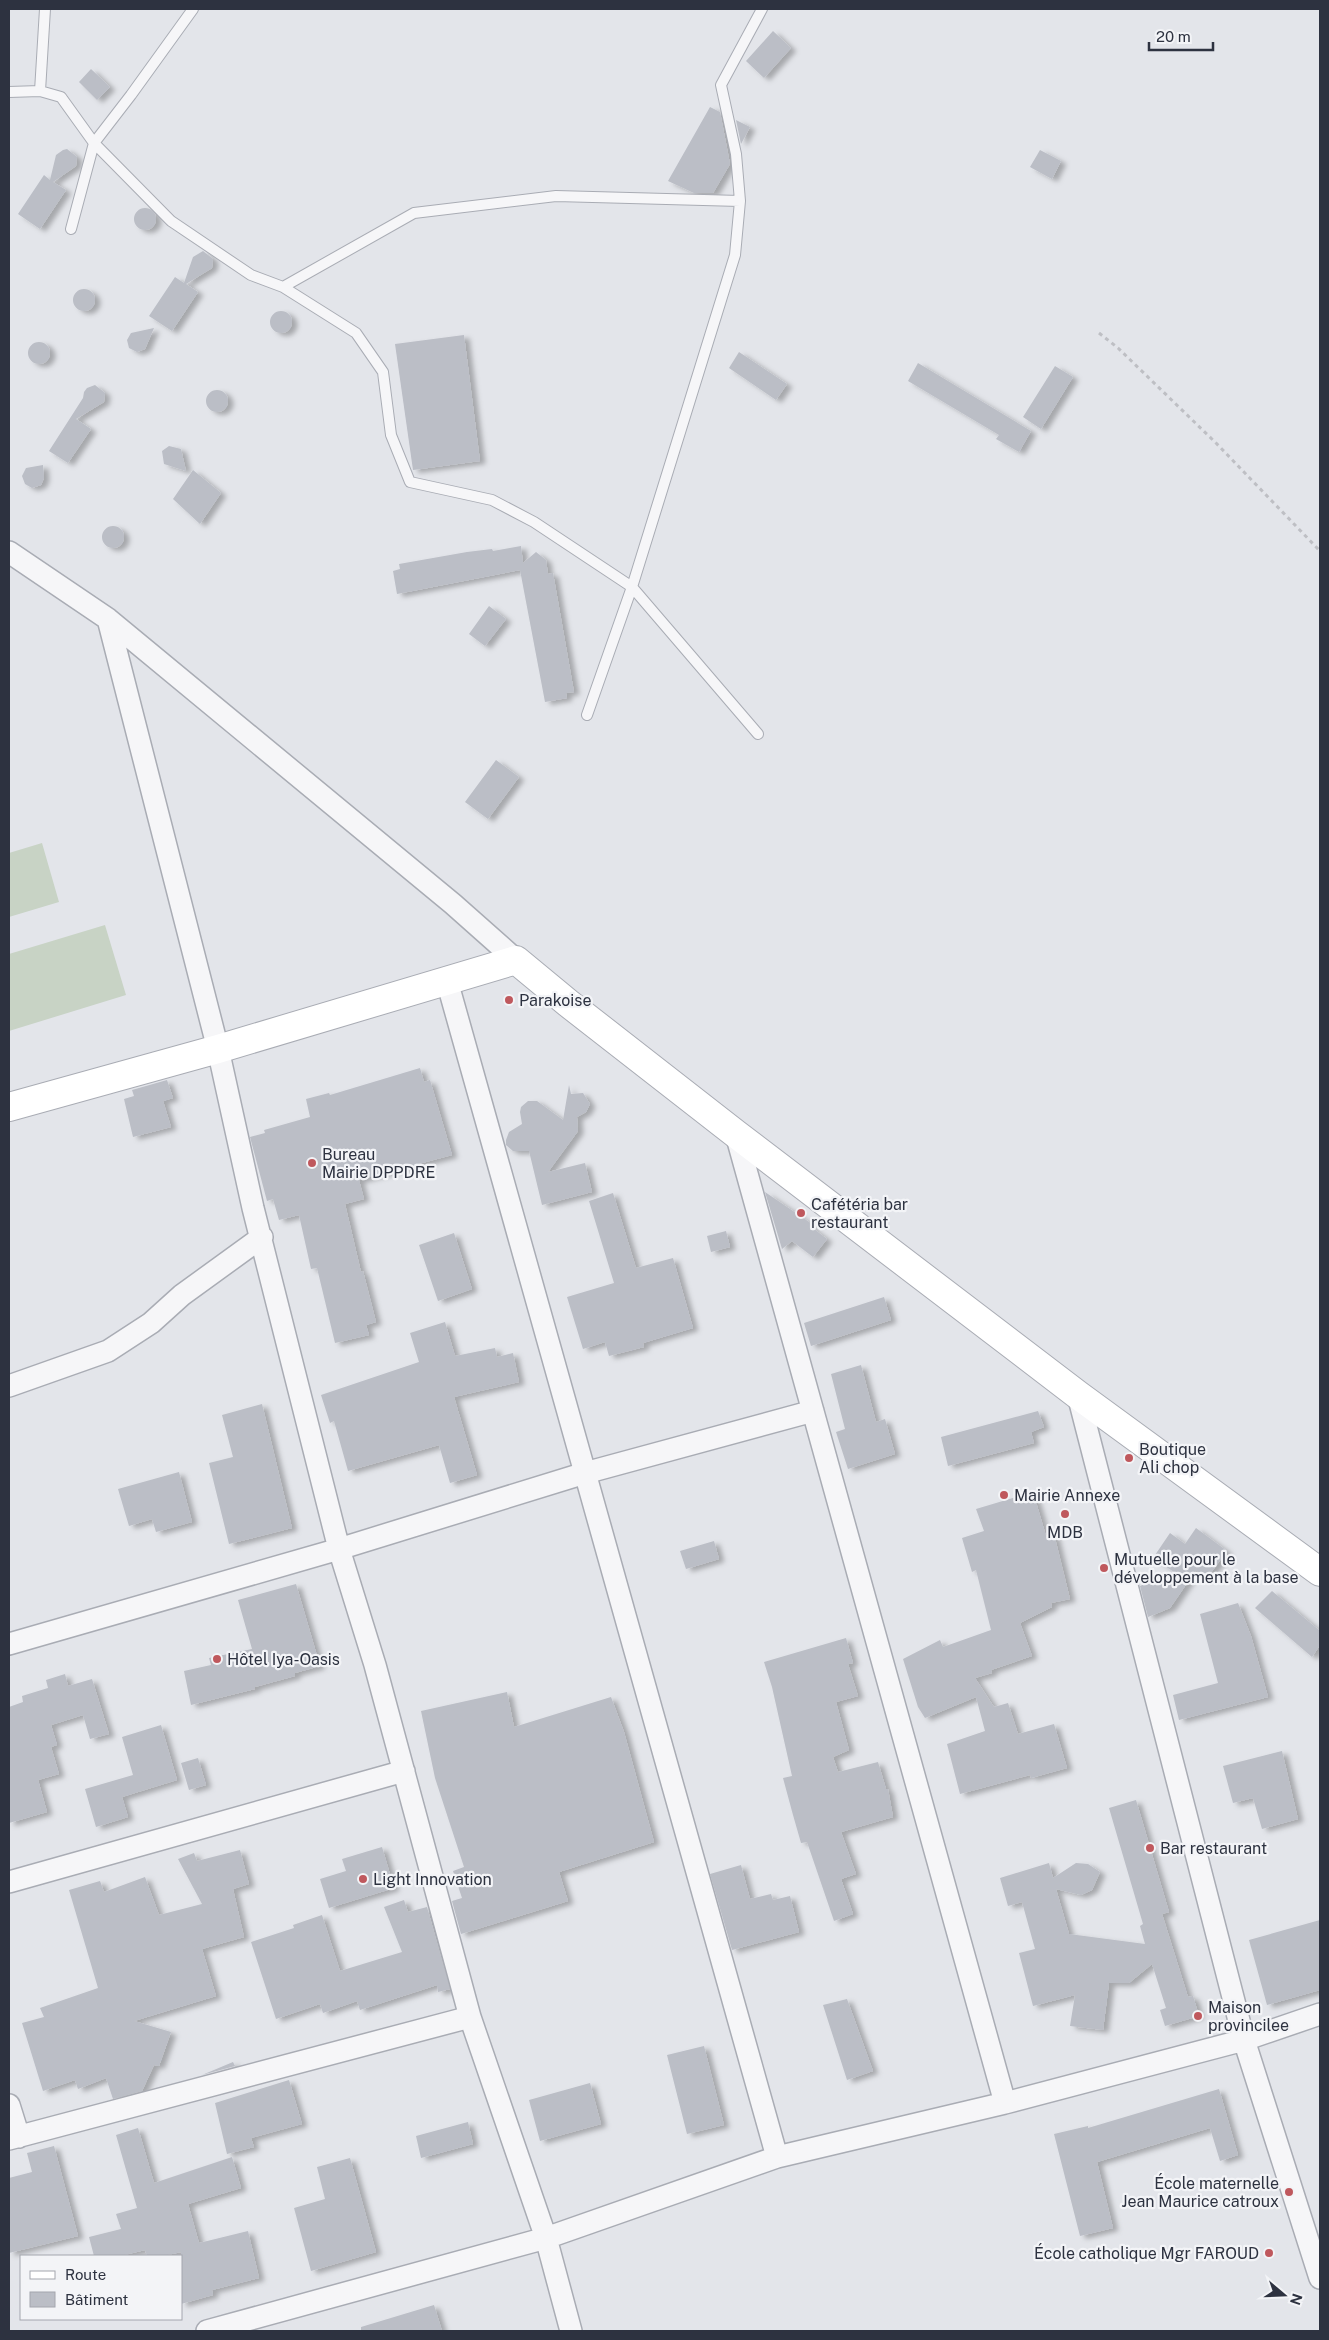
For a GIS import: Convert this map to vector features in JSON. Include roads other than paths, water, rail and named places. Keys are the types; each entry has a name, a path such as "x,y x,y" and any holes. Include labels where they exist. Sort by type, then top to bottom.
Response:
{"street":[{"path":"9,552 108,619 453,904 568,1003 736,1134 1078,1395 1320,1572"},
{"path":"108,619 218,1050 253,1208 340,1549 375,1664 470,2017 546,2238 571,2331"},
{"path":"9,1107 218,1050 516,960"},
{"path":"447,981 777,2157"},
{"path":"736,1134 1005,2103"},
{"path":"9,1386 108,1351 151,1323 182,1295 262,1238"},
{"path":"1078,1395 1244,2040 1320,2278"},
{"path":"9,1644 340,1549 585,1472 813,1411"},
{"path":"9,1882 404,1771"},
{"path":"207,2331 546,2238 777,2157 1005,2103 1244,2040 1320,2014"},
{"path":"9,2105 14,2138 470,2017"}],"lane":[{"path":"40,91 45,9"},
{"path":"71,229 94,142 131,95 193,9"},
{"path":"587,715 632,587 736,255 740,201 736,154 721,85 762,9"},
{"path":"9,92 40,91 61,97 94,142 171,221 251,275 283,287 356,333 384,372 391,434 410,482 492,500 534,522 632,587 758,734"},
{"path":"283,287 414,213 556,196 740,201"}],"place":[{"name":"Parakoise","path":"509,1000"},
{"name":"Bureau Mairie DPPDRE","path":"312,1163"},
{"name":"Cafétéria bar restaurant","path":"801,1213"},
{"name":"Boutique Ali chop","path":"1129,1458"},
{"name":"Mairie Annexe","path":"1004,1495"},
{"name":"MDB","path":"1065,1514"},
{"name":"Mutuelle pour le développement à la base","path":"1104,1568"},
{"name":"Hôtel Iya-Oasis","path":"217,1659"},
{"name":"Bar restaurant","path":"1150,1848"},
{"name":"Light Innovation","path":"363,1879"},
{"name":"Maison provincilee","path":"1198,2016"},
{"name":"École maternelle Jean Maurice catroux","path":"1289,2192"},
{"name":"École catholique Mgr FAROUD","path":"1269,2253"}]}
